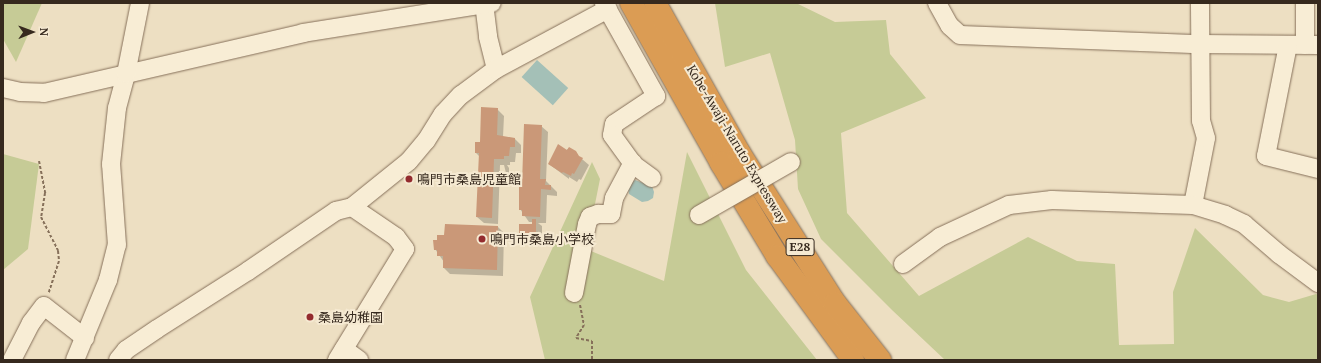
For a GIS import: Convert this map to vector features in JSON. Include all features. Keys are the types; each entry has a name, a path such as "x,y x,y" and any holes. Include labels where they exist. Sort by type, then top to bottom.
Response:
{"highway":[{"name":"Kobe-Awaji-Naruto Expressway","path":"631,3 708,141 777,256 852,360"},
{"name":"Kobe-Awaji-Naruto Expressway","path":"655,3 726,130 835,302 880,360"}],"street":[{"path":"75,360 108,280 117,245 111,164 117,108 126,74 140,3"},
{"path":"937,3 950,26 960,35 1199,44 1304,45"},
{"path":"1192,205 1206,138 1201,121 1199,44 1200,3"},
{"path":"1305,3 1304,45 1266,156 1318,169"},
{"path":"3,88 20,92 44,93 303,33 487,4 488,37 496,69"},
{"path":"118,360 126,350 144,337 248,271 336,211 352,207 409,162 426,141 443,114 461,95 496,69 606,6 656,96 614,124 612,135 633,163 652,178"},
{"path":"699,215 791,162"},
{"path":"594,215 611,214 614,198 633,163"},
{"path":"574,293 587,224 590,217 594,215 603,195"},
{"path":"903,264 940,237 1009,205 1052,200 1192,205 1225,215 1244,224 1279,254 1318,283"},
{"path":"352,207 396,237 405,249 341,355 359,360"},
{"path":"835,302 889,360"},
{"path":"12,360 31,323 44,306 85,338"}],"path":[{"path":"39,161 45,193 41,217 58,252 59,261 44,306"},
{"path":"574,293 574,300 579,304 584,325 576,338 592,341 592,360"}],"green space":[{"path":"3,3 42,3 16,62 3,39"},
{"path":"715,3 796,3 835,22 886,20 890,54 926,98 841,133 847,213 919,296 1028,237 1077,261 1115,264 1119,345 1174,344 1173,292 1195,228 1263,295 1289,302 1316,294 1318,295 1318,360 945,360 892,310 821,239 798,189 795,140 770,53 725,67"},
{"path":"687,152 746,270 817,360 545,360 530,297 592,162 600,179 586,249 664,281"},
{"path":"3,154 39,164 28,249 3,270"}],"water":[{"path":"537,60 568,88 553,105 522,77"},
{"path":"635,180 652,186 654,192 653,198 642,202 629,194 628,188 630,182"}],"building":[{"path":"481,107 498,108 497,135 515,138 515,147 510,147 509,156 504,156 504,159 494,159 492,218 476,217 479,153 475,153 475,142 480,142"},
{"path":"524,124 542,125 540,179 546,179 545,185 551,185 551,190 541,189 540,217 522,216 522,210 519,210 519,184 522,184"},
{"path":"558,144 567,150 569,147 583,158 574,174 572,173 571,176 563,172 562,173 548,164"},
{"path":"532,219 536,219 536,239 519,238 519,224 532,224"},
{"path":"445,224 498,226 497,270 443,268 443,256 437,256 437,250 434,250 433,240 437,240 437,235 444,235"}],"place":[{"name":"鳴門市桑島児童館","path":"409,179"},
{"name":"鳴門市桑島小学校","path":"482,239"},
{"name":"桑島幼稚園","path":"310,317"}]}
